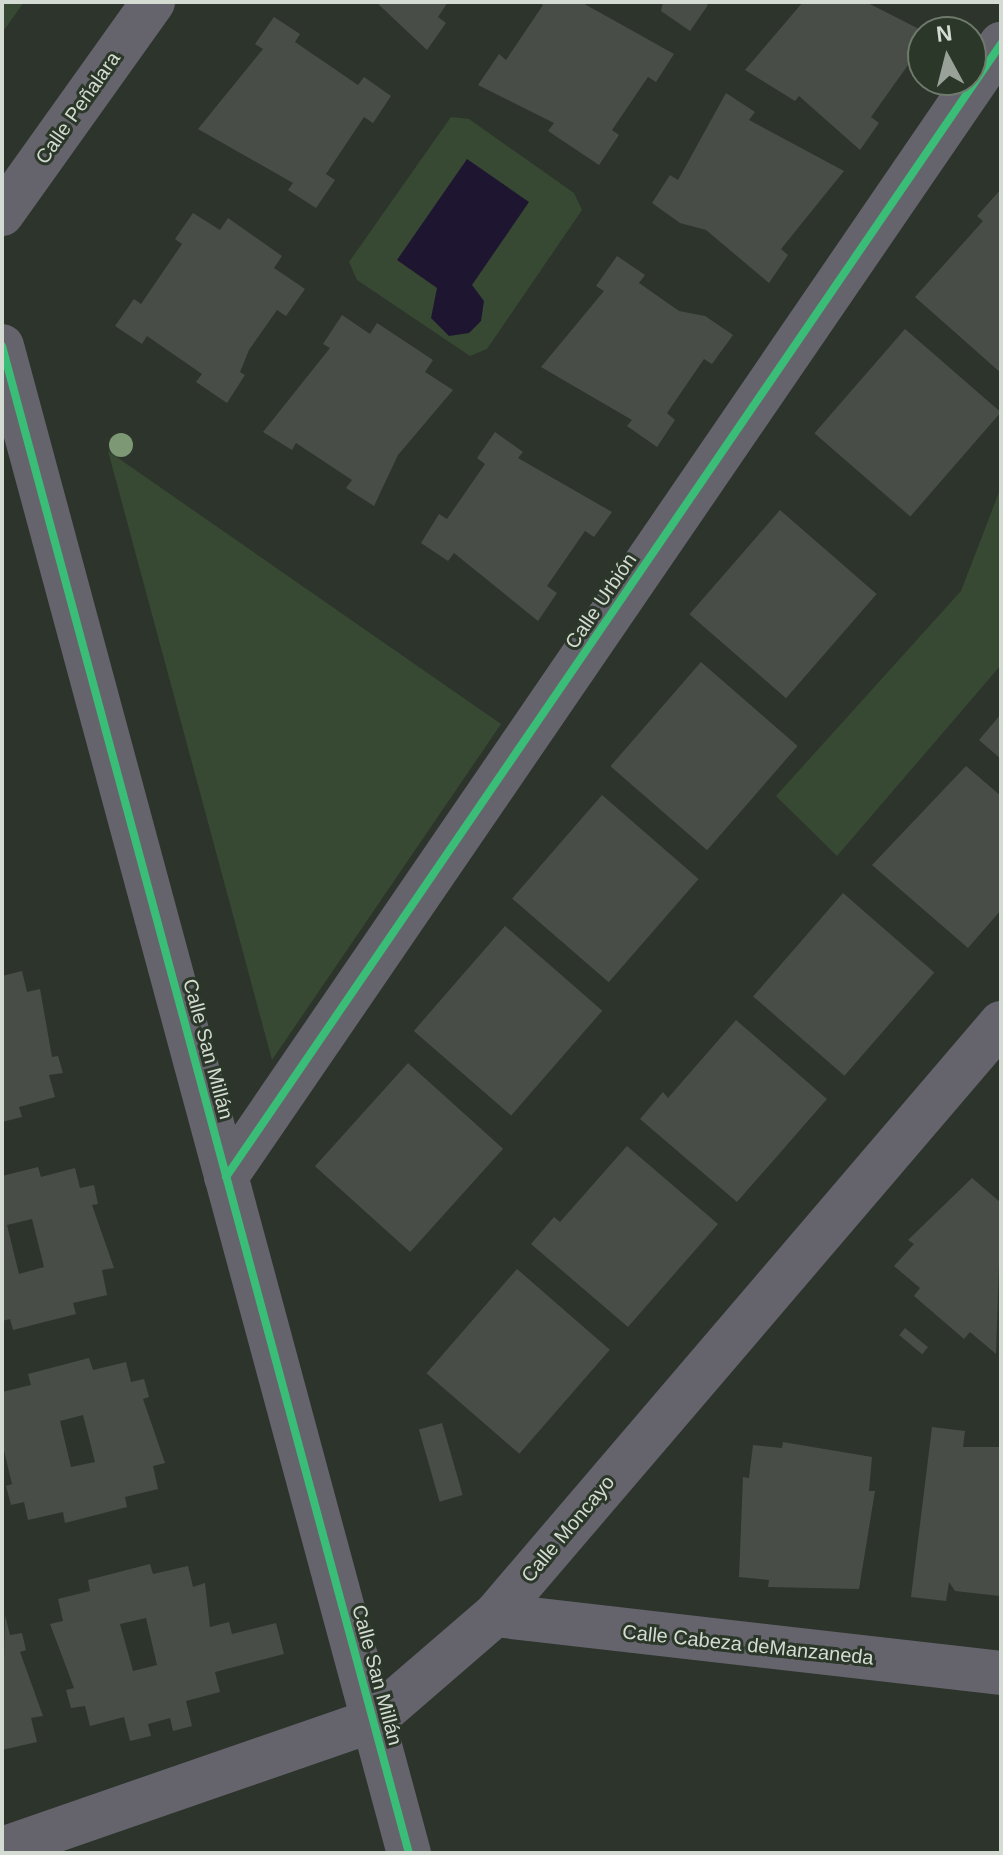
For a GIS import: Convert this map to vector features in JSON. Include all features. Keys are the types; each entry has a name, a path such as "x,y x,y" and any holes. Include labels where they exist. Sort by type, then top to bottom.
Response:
{"street":[{"name":"Calle Peñalara","path":"2,214 153,2"},
{"name":"Calle Urbión","path":"226,1177 1001,44"},
{"name":"Calle San Millán","path":"2,346 409,1853"},
{"name":"Calle Moncayo","path":"2,1849 372,1721 495,1615 1001,1023"},
{"name":"Calle Cabeza deManzaneda","path":"495,1615 1001,1673"}],"green space":[{"path":"2,2 24,2 2,33"},
{"path":"451,117 469,119 574,193 582,210 487,349 470,356 357,280 349,262"},
{"path":"108,451 501,724 272,1060"},
{"path":"1001,487 1001,665 837,856 776,796 961,591"}],"shaded area":[{"path":"467,159 529,202 472,285 484,301 481,321 469,333 449,336 431,318 437,288 397,260"}],"building":[{"path":"376,2 448,2 438,17 446,23 427,50"},
{"path":"538,2 581,2 674,54 656,82 648,77 612,130 619,135 599,165 548,131 554,123 478,85 499,54 506,60 543,5"},
{"path":"663,2 704,2 708,5 690,31 661,11"},
{"path":"803,2 866,2 907,23 907,66 871,117 879,123 860,150 799,96 795,101 745,70"},
{"path":"274,17 300,34 295,42 358,85 364,77 391,96 373,123 364,117 326,174 335,180 316,208 288,190 293,183 198,129 263,49 255,44"},
{"path":"726,93 755,112 749,120 844,171 781,249 788,255 769,283 706,230 680,223 652,203 670,175 678,180"},
{"path":"1001,189 1001,373 915,297 983,221 977,216"},
{"path":"193,213 220,230 228,218 282,256 274,268 305,289 286,316 277,310 249,350 240,372 245,375 227,403 196,382 202,374 147,336 142,344 115,326 134,299 141,304 182,244 175,239"},
{"path":"617,256 645,275 639,283 679,311 705,316 733,335 712,364 704,359 667,413 675,420 657,447 627,426 632,420 541,367 604,291 596,286"},
{"path":"342,315 370,334 377,323 433,360 425,372 453,390 398,455 374,506 346,488 352,480 296,443 292,450 263,432 330,348 323,344"},
{"path":"905,329 1001,412 910,516 814,433"},
{"path":"495,432 523,452 518,458 612,512 594,537 585,531 547,586 557,593 538,621 454,553 448,561 421,543 439,514 447,519 485,464 477,458"},
{"path":"780,510 877,594 786,698 689,614"},
{"path":"701,662 798,746 707,850 610,766"},
{"path":"1001,714 1001,759 979,740"},
{"path":"966,766 1001,796 1001,910 968,948 872,865"},
{"path":"602,795 699,879 609,982 512,898"},
{"path":"843,893 934,972 844,1076 753,996"},
{"path":"505,926 602,1011 511,1116 414,1031"},
{"path":"22,971 27,992 40,989 52,1057 58,1056 63,1073 49,1075 55,1097 19,1107 22,1117 2,1122 2,976"},
{"path":"736,1020 827,1099 737,1202 640,1119 663,1092 668,1098"},
{"path":"408,1063 503,1149 410,1252 315,1166"},
{"path":"627,1146 718,1224 628,1327 531,1244 554,1217 560,1222"},
{"path":"38,1167 41,1177 75,1168 80,1188 94,1185 98,1204 92,1205 114,1268 102,1270 107,1295 73,1303 76,1314 13,1330 10,1319 2,1321 2,1176","holes":["32,1219 44,1267 19,1274 7,1225"]},
{"path":"972,1178 1001,1203 996,1354 970,1332 964,1339 914,1296 920,1288 894,1266 914,1244 908,1240"},
{"path":"517,1269 610,1350 519,1454 426,1373"},
{"path":"905,1328 928,1347 922,1354 899,1335"},
{"path":"89,1358 93,1370 126,1362 131,1382 144,1379 149,1397 143,1399 165,1463 153,1466 158,1489 125,1497 127,1507 65,1523 63,1512 28,1520 24,1502 11,1505 6,1486 12,1484 2,1442 2,1392 31,1385 28,1374","holes":["83,1415 95,1462 71,1467 60,1421"]},
{"path":"442,1423 463,1495 440,1502 419,1430"},
{"path":"932,1427 965,1431 963,1447 1001,1447 1000,1596 955,1591 949,1582 946,1601 911,1597"},
{"path":"783,1442 872,1457 869,1491 875,1491 859,1589 768,1587 769,1580 739,1577 743,1477 749,1478 753,1445 782,1448"},
{"path":"150,1564 153,1574 188,1566 193,1587 205,1583 210,1627 229,1622 232,1634 276,1623 284,1654 215,1672 220,1692 186,1701 192,1726 173,1731 170,1718 148,1724 151,1736 130,1741 124,1717 90,1726 85,1706 71,1708 66,1690 74,1688 50,1624 63,1621 58,1599 90,1591 88,1580","holes":["146,1618 157,1665 133,1671 120,1624"]},
{"path":"5,1615 10,1635 22,1633 26,1650 20,1652 43,1716 31,1718 37,1742 2,1750"}],"cycle path":[{"path":"226,1177 1001,44"},
{"path":"2,346 409,1853"}]}
